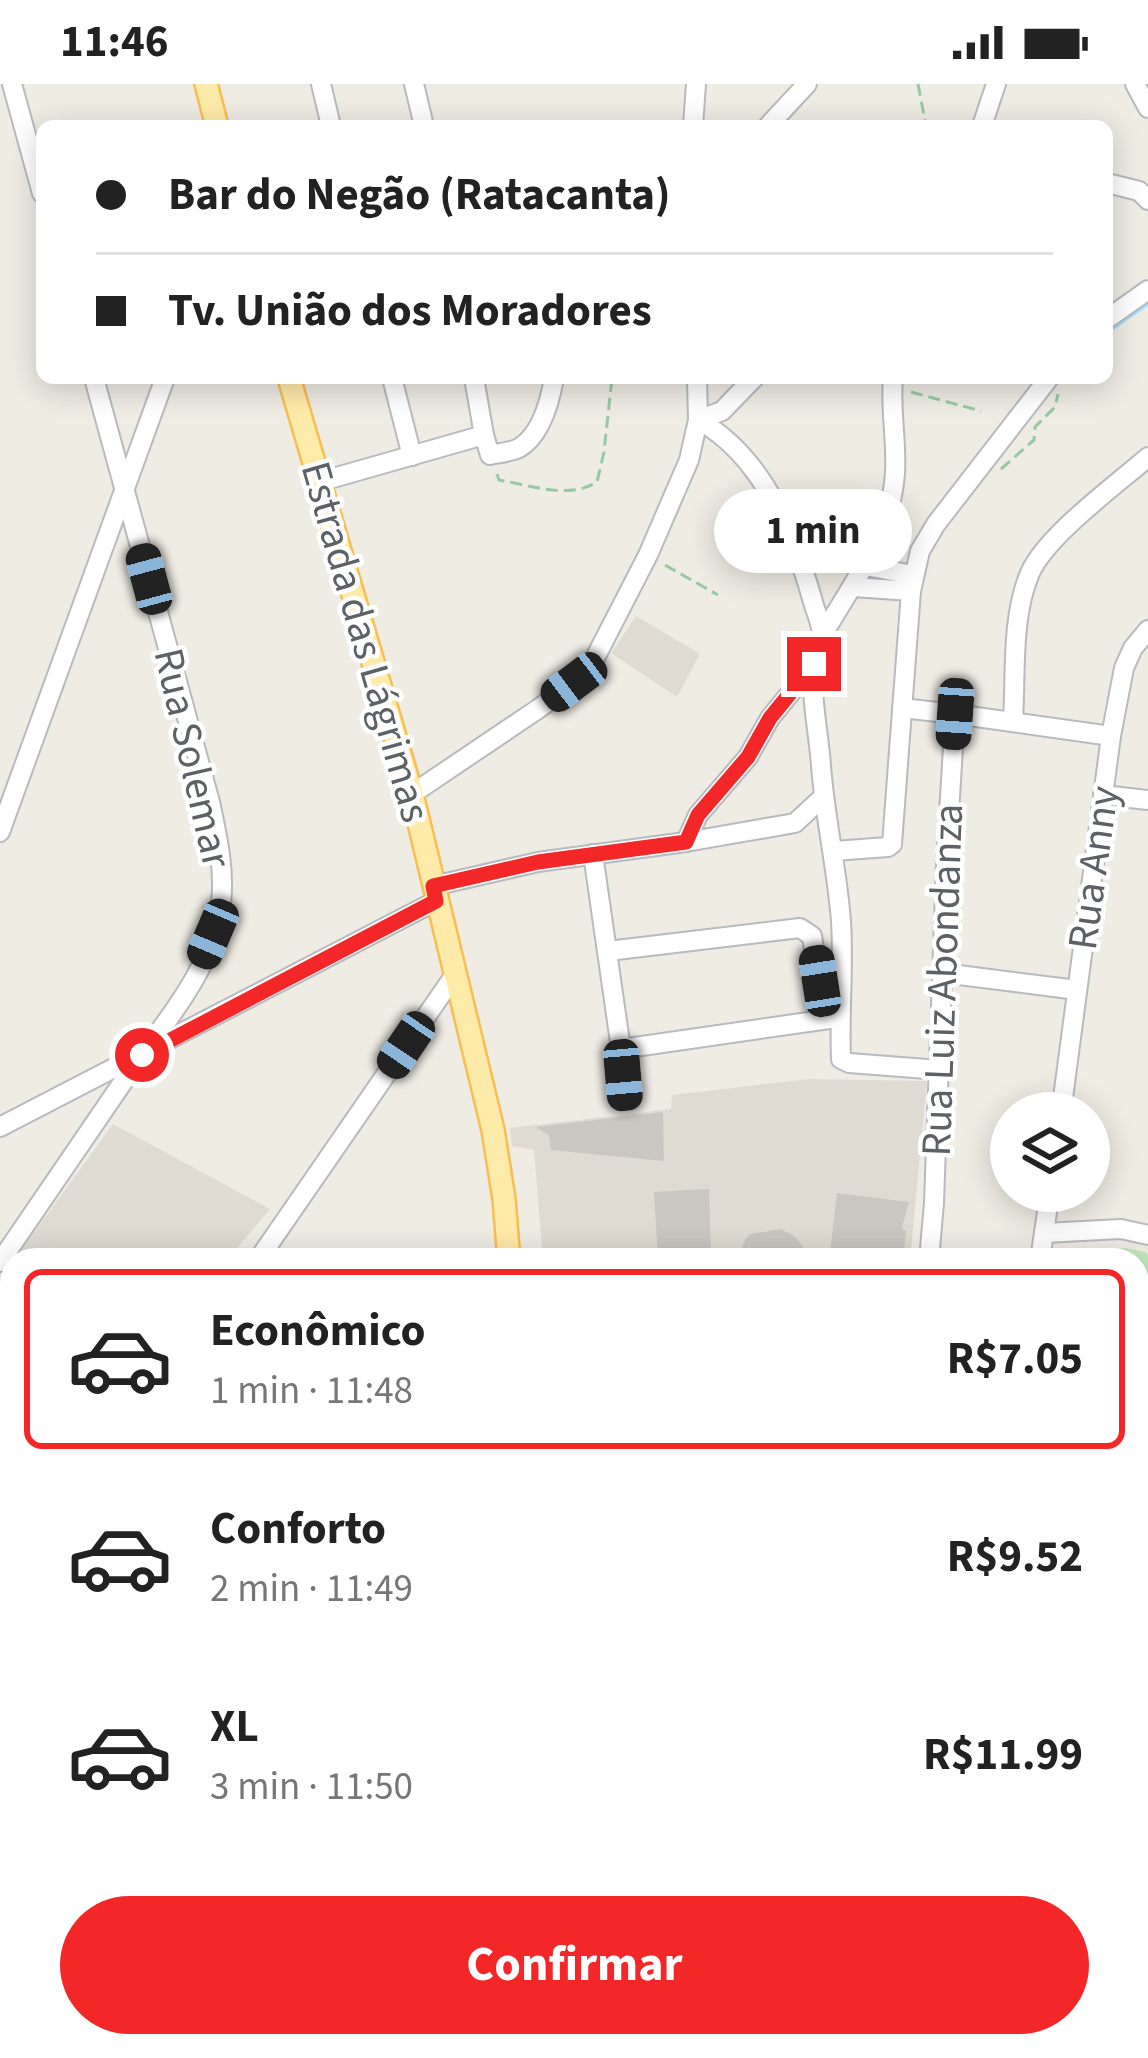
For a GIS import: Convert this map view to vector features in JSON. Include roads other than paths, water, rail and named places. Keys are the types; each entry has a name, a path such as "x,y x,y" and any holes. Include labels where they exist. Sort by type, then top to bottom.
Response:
{"main road":[{"path":"206,84 216,120"},
{"name":"Estrada das Lágrimas","path":"292,384 412,794 493,1130 508,1248"}],"street":[{"path":"11,84 36,172"},
{"path":"321,84 330,120"},
{"path":"414,84 423,120"},
{"path":"693,120 696,84"},
{"path":"777,120 808,84"},
{"path":"984,120 996,84"},
{"path":"1135,84 1148,108"},
{"path":"1113,185 1138,191 1148,200"},
{"path":"1113,315 1148,290"},
{"name":"Rua Solemar","path":"10,1248 174,1013 195,977 221,904 222,872 211,802 96,384"},
{"path":"0,832 163,384"},
{"path":"394,384 412,456"},
{"path":"475,384 490,455 518,448 530,436 544,414 552,384"},
{"path":"412,794 574,682 594,659 648,555 689,460 698,420 698,384"},
{"path":"698,420 722,411 748,384"},
{"path":"833,1018 842,926 824,797 814,664 822,635 866,566 885,522 896,470 892,384"},
{"path":"834,851 892,844 912,583 920,551 936,524 1052,384"},
{"path":"698,420 716,430 769,492 787,527 822,635"},
{"path":"320,482 484,435"},
{"path":"1013,721 1019,614 1030,572 1041,554 1148,457"},
{"path":"866,566 912,583"},
{"path":"853,586 912,583"},
{"name":"Rua Anny","path":"1063,1092 1111,736 1124,668 1148,630"},
{"path":"686,842 698,815 748,757 770,718 814,664"},
{"path":"902,708 1111,736"},
{"name":"Rua Luiz Abondanza","path":"930,1248 955,714"},
{"path":"1103,795 1148,800"},
{"path":"0,1127 142,1055 434,893 483,872 795,823 824,797"},
{"path":"593,854 625,1100"},
{"path":"608,951 800,928 812,936 844,1063 940,1070"},
{"path":"943,973 1077,990"},
{"path":"266,1248 456,974"},
{"path":"621,1049 833,1018"},
{"path":"1042,1248 1047,1212"},
{"path":"1044,1233 1121,1229 1148,1233"}],"waterway":[{"path":"1113,328 1148,303"}]}
